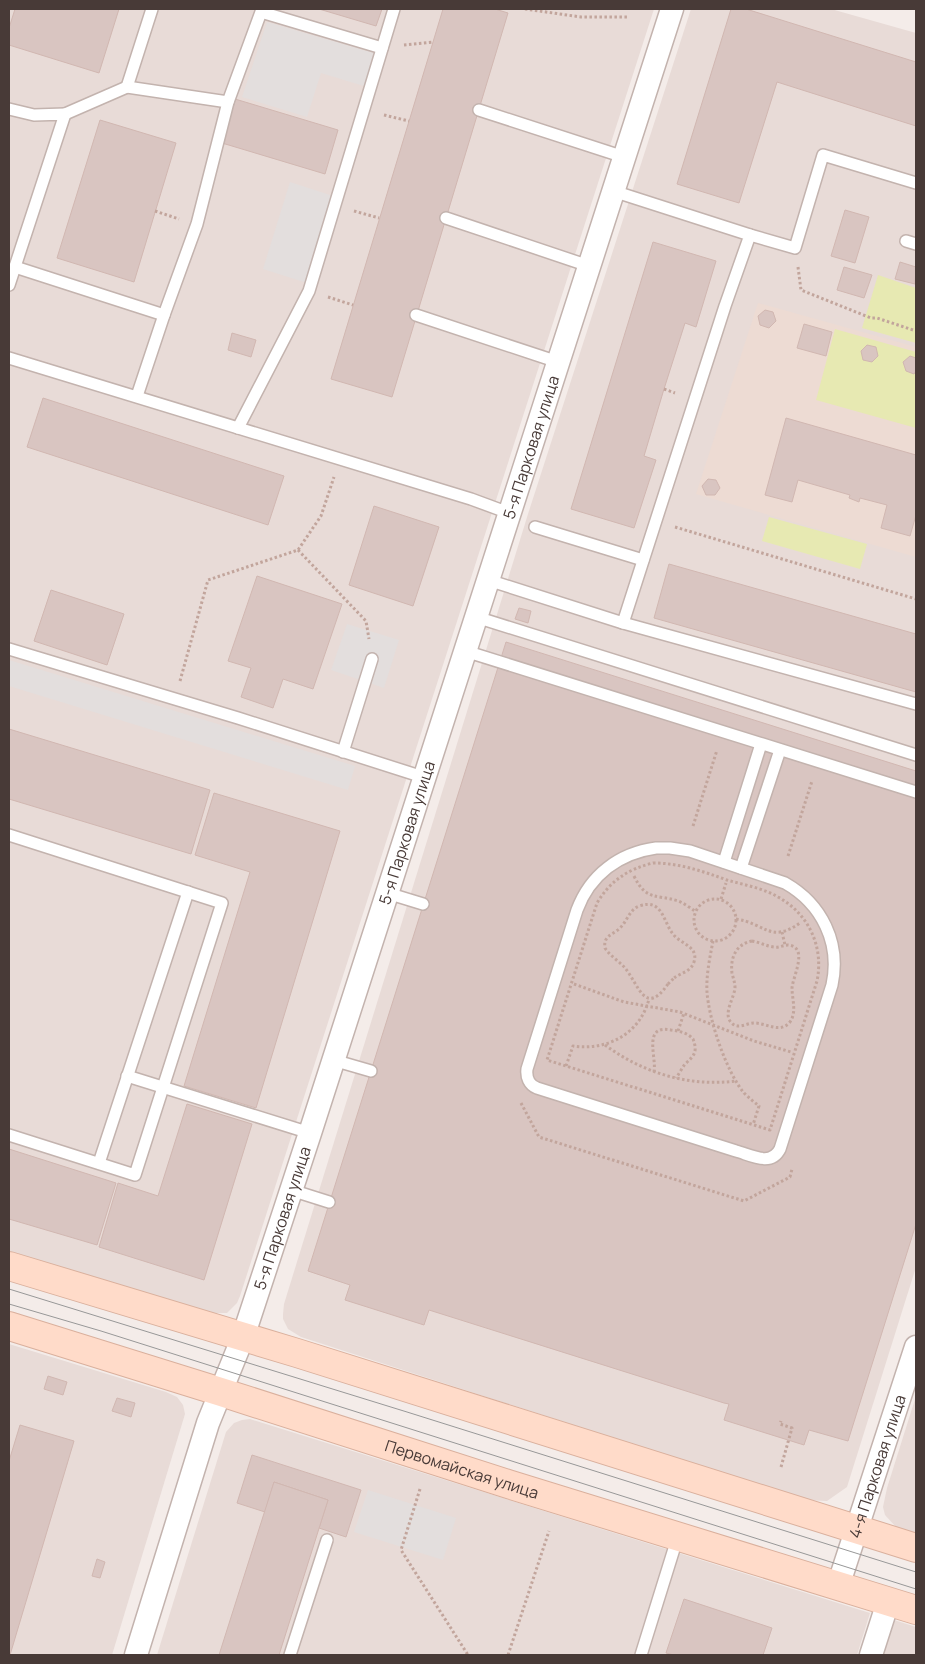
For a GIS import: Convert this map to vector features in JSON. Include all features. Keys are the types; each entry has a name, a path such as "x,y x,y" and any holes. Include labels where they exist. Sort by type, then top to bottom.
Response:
{"main road":[{"path":"9,1266 243,1337 916,1548"},
{"name":"Первомайская улица","path":"11,1330 221,1392 432,1460 916,1610"}],"street":[{"name":"5-я Парковая улица","path":"136,1655 208,1423 243,1337 310,1133 423,777 672,9"},
{"name":"4-я Парковая улица","path":"838,1586 916,1347"},
{"path":"871,1655 888,1602"}],"lane":[{"path":"127,87 152,9"},
{"path":"249,9 382,48"},
{"path":"238,428 308,291 394,9"},
{"path":"137,396 164,315 198,224 228,102 261,12"},
{"path":"9,109 34,115 65,114 127,87 228,102"},
{"path":"479,110 624,157"},
{"path":"9,286 65,114"},
{"path":"613,191 796,248 823,155 916,183"},
{"path":"446,218 589,266"},
{"path":"623,623 725,306 750,235"},
{"path":"15,267 164,315"},
{"path":"416,316 558,362"},
{"path":"9,358 137,396 509,513"},
{"path":"535,527 643,560"},
{"path":"488,580 623,623 916,704"},
{"path":"476,617 916,755"},
{"path":"9,648 423,777"},
{"path":"465,651 916,792"},
{"path":"343,752 372,659"},
{"path":"724,862 761,744"},
{"path":"742,868 780,750"},
{"path":"9,835 222,903 135,1175 9,1135"},
{"path":"656,848 680,849 724,862 785,883 798,891 810,901 826,925 832,940 834,970 832,985 780,1149 776,1155 769,1159 762,1159 534,1087 527,1077 527,1069 577,910 594,879 621,858 640,850 656,848"},
{"path":"99,1163 188,892"},
{"path":"387,893 423,904"},
{"path":"333,1060 371,1071"},
{"path":"127,1076 310,1133"},
{"path":"291,1190 329,1202"},
{"path":"641,1655 678,1536"},
{"path":"290,1655 327,1540"}],"path":[{"path":"525,9 581,17 628,17"},
{"path":"382,48 433,42"},
{"path":"364,109 408,121"},
{"path":"334,206 379,218"},
{"path":"796,248 800,290 871,318 877,318 916,331"},
{"path":"176,699 208,580 298,550 321,516 340,459"},
{"path":"656,521 916,600"},
{"path":"298,550 366,621 372,659"},
{"path":"693,826 719,742"},
{"path":"788,856 814,773"},
{"path":"653,864 674,864 727,879 778,897 795,908 805,919 812,932 817,948 818,969 816,981 770,1130 546,1060 597,903 612,883 631,870 653,864"},
{"path":"631,870 641,888 653,896 679,901 696,911"},
{"path":"721,899 727,879"},
{"path":"650,905 653,896"},
{"path":"713,898 721,899 730,905 735,912 735,926 730,935 724,939 713,941 706,939 696,929 694,918 696,911 706,900 713,898"},
{"path":"650,905 661,911 673,934 680,941 688,945 694,957 692,966 687,971 681,972 659,995 649,999 641,994 620,962 606,951 604,944 607,937 621,927 634,909 650,905"},
{"path":"736,919 750,922 766,931 782,932 794,927 805,919"},
{"path":"782,932 785,945"},
{"path":"713,941 708,969 707,990 714,1025 726,1061 736,1081 746,1095 759,1106 753,1125"},
{"path":"752,941 778,948 785,945 796,948 799,956 792,988 794,1007 791,1020 787,1025 780,1028 756,1023 741,1027 736,1026 730,1021 728,1015 735,987 731,961 734,953 743,944 752,941"},
{"path":"571,983 610,998 684,1014 773,1048 794,1053"},
{"path":"566,1066 572,1046 585,1048 605,1045 628,1032 638,1022 649,999"},
{"path":"678,1031 684,1014"},
{"path":"734,1033 736,1026"},
{"path":"654,1072 655,1056 652,1045 654,1038 663,1029 678,1031 690,1035 694,1042 695,1050 692,1059 684,1065 676,1078"},
{"path":"605,1045 628,1060 654,1072 676,1078 716,1083 736,1081"},
{"path":"519,1099 539,1137 744,1201 790,1178 795,1162"},
{"path":"781,1420 780,1424 792,1428 781,1467"},
{"path":"420,1489 401,1550 468,1655"},
{"path":"508,1655 549,1531"}],"shaded area":[{"path":"9,9 654,9 240,1296 237,1303 227,1313 214,1313 9,1251"},
{"path":"691,9 831,9 916,33 916,1267 847,1487 827,1501 806,1500 301,1337 288,1329 283,1319 284,1304 528,514"},
{"path":"267,22 377,54 367,87 321,73 307,117 242,97"},
{"path":"290,182 333,196 307,283 263,269"},
{"path":"758,303 916,347 916,557 696,494"},
{"path":"347,624 399,640 384,688 331,670"},
{"path":"9,660 355,766 348,790 9,686"},
{"path":"9,1344 166,1392 177,1397 183,1405 185,1414 112,1655 9,1655"},
{"path":"916,1396 916,1534 897,1528 885,1515 883,1507 887,1488"},
{"path":"250,1419 870,1613 857,1655 157,1655 226,1432 234,1423"},
{"path":"368,1490 456,1518 443,1560 354,1532"},
{"path":"894,1620 916,1627 916,1655 883,1655"}],"green space":[{"path":"878,275 916,288 916,343 862,328"},
{"path":"835,329 916,352 916,428 816,400"},
{"path":"769,517 867,544 860,569 762,541"}],"building":[{"path":"15,9 119,9 99,73 9,45 9,28"},
{"path":"319,9 382,9 376,26"},
{"path":"443,9 495,9 508,13 392,397 331,379"},
{"path":"731,9 746,9 916,62 916,126 777,82 739,203 677,184"},
{"path":"235,99 338,130 325,174 222,143"},
{"path":"100,120 176,143 134,282 57,258"},
{"path":"845,210 869,217 855,263 831,256"},
{"path":"653,242 716,261 696,327 685,323 664,389 644,456 656,460 634,528 571,509"},
{"path":"900,262 916,267 915,284 895,279"},
{"path":"844,267 872,275 864,298 837,290"},
{"path":"765,310 773,312 776,321 769,328 760,325 758,316"},
{"path":"804,324 832,332 826,356 797,348"},
{"path":"232,333 256,340 251,357 228,350"},
{"path":"867,345 876,347 878,356 872,362 863,360 861,351"},
{"path":"910,356 916,358 916,371 914,374 906,371 903,362"},
{"path":"43,398 284,476 268,525 27,447"},
{"path":"786,418 916,455 916,515 910,536 881,528 887,505 860,498 859,502 849,498 850,495 798,480 792,502 765,495"},
{"path":"708,479 716,480 720,488 715,495 706,495 702,486"},
{"path":"374,506 439,527 413,606 349,585"},
{"path":"669,564 916,634 916,692 654,618"},
{"path":"257,576 342,604 313,689 283,679 273,708 241,697 251,668 228,661"},
{"path":"51,590 124,614 107,665 34,641"},
{"path":"519,608 531,611 528,623 515,619"},
{"path":"506,642 916,771 916,1224 848,1441 809,1430 804,1445 724,1420 729,1404 429,1310 424,1325 345,1300 350,1285 308,1271"},
{"path":"9,729 210,790 191,854 9,799"},
{"path":"214,793 340,831 256,1108 184,1086 250,872 195,855"},
{"path":"187,1104 252,1124 204,1280 99,1247 118,1183 158,1196"},
{"path":"9,1149 116,1183 97,1245 9,1219"},
{"path":"48,1376 67,1382 63,1395 44,1389"},
{"path":"117,1398 135,1403 131,1417 112,1411"},
{"path":"20,1425 74,1441 9,1655 9,1461"},
{"path":"252,1455 361,1490 346,1537 319,1528 328,1500 274,1482 265,1512 237,1503"},
{"path":"274,1482 328,1500 279,1655 219,1655"},
{"path":"97,1559 105,1562 100,1578 92,1576"},
{"path":"684,1599 772,1628 763,1655 674,1655 666,1653"}],"tram line":[{"path":"9,1289 916,1572"},
{"path":"9,1304 101,1331 916,1589"}]}
